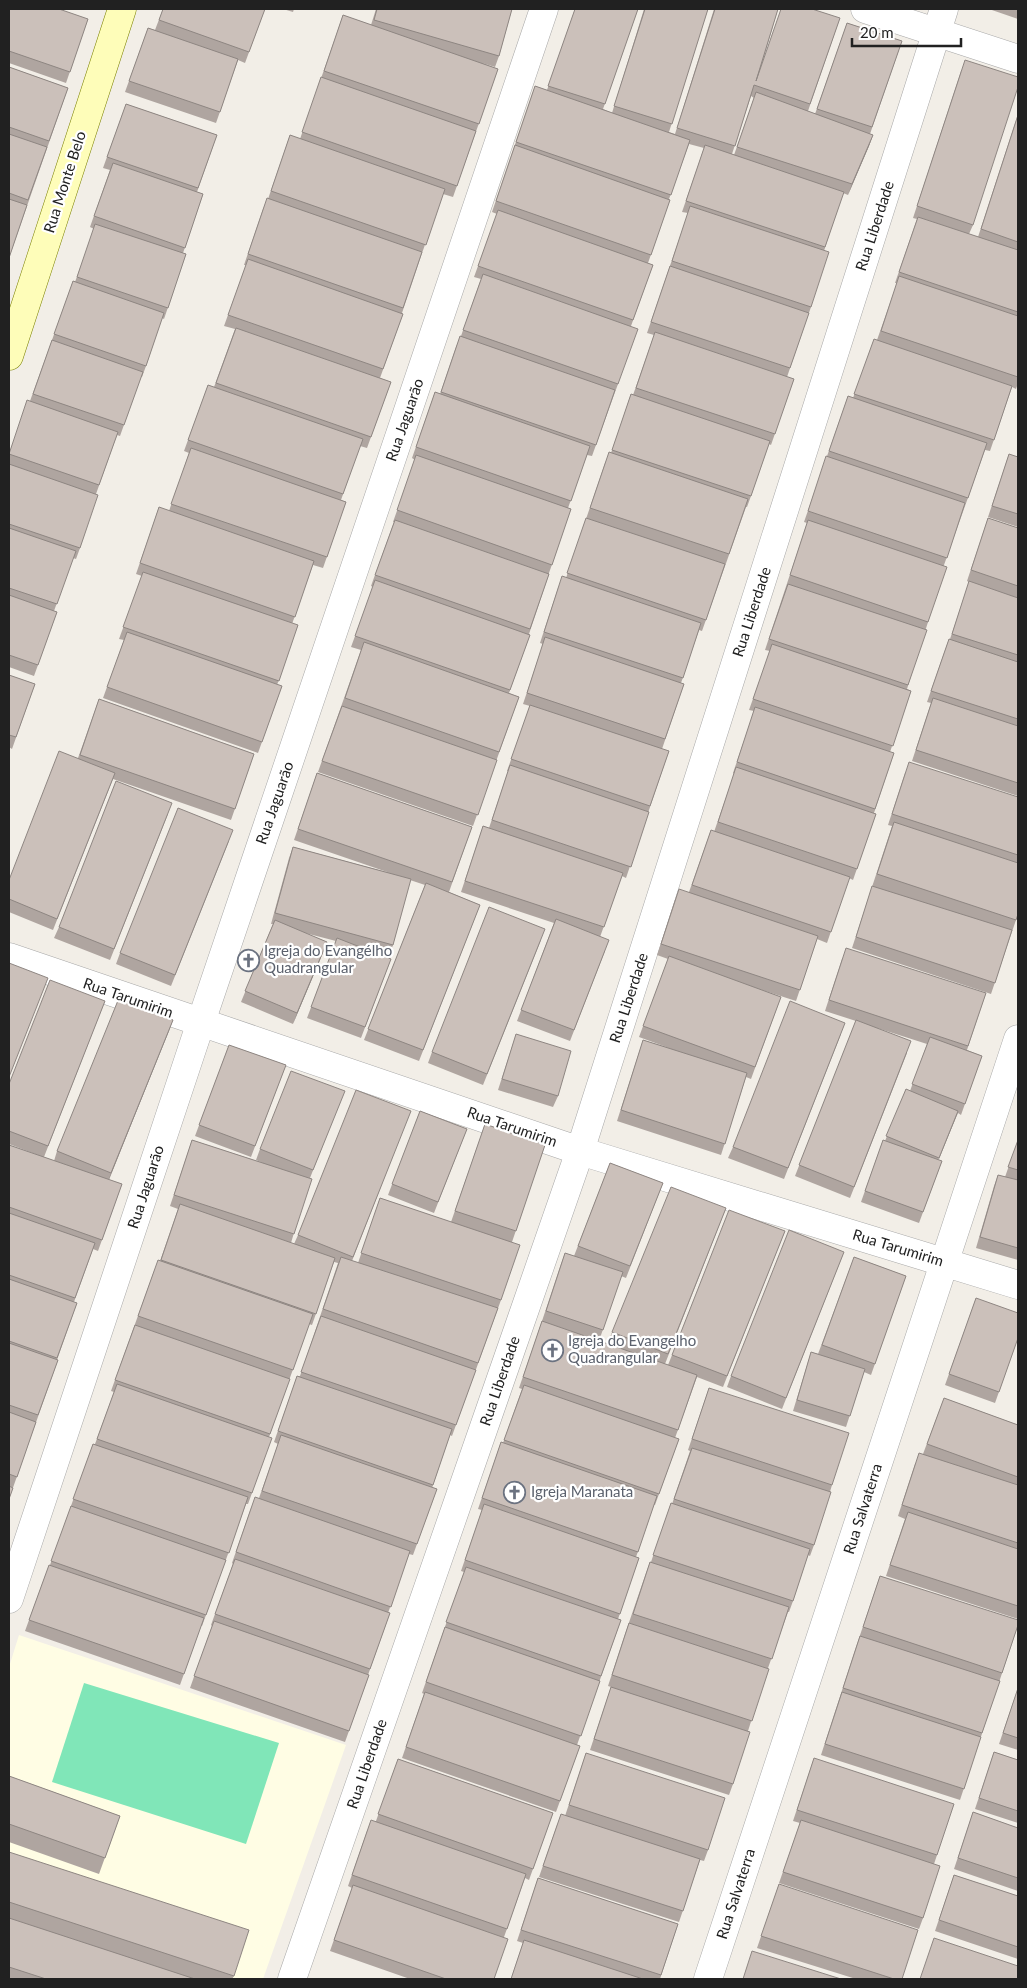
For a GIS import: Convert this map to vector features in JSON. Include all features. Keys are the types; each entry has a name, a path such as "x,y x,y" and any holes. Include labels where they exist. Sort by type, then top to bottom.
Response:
{"street":[{"name":"Rua Monte Belo","path":"9,356 122,9"},
{"name":"Rua Jaguarão","path":"9,1599 201,1022 544,9"},
{"path":"864,9 940,20 1018,59"},
{"name":"Rua Liberdade","path":"292,1979 580,1151 940,20"},
{"name":"Rua Tarumirim","path":"9,957 580,1151 1018,1285"},
{"name":"Rua Salvaterra","path":"708,1979 1018,1039"}],"shaded area":[{"path":"19,1635 346,1745 263,1979 9,1979 9,1667"}],"green space":[{"path":"84,1683 279,1743 246,1844 52,1782"}],"building":[{"path":"9,9 59,9 88,19 70,72 9,51"},
{"path":"163,9 265,9 249,52 159,20"},
{"path":"377,9 512,9 499,56 374,20"},
{"path":"575,9 638,9 605,104 548,86"},
{"path":"645,9 708,9 672,124 614,106"},
{"path":"715,9 778,9 756,81 781,9 812,9 840,18 810,104 754,85 735,146 677,128"},
{"path":"343,15 498,69 479,124 324,71"},
{"path":"847,23 902,41 872,127 817,109"},
{"path":"148,28 238,59 220,112 129,81"},
{"path":"965,60 1018,77 1018,87 973,225 917,206"},
{"path":"9,67 68,88 49,141 9,127"},
{"path":"321,77 476,131 457,186 302,132"},
{"path":"535,86 690,140 671,195 516,142"},
{"path":"756,92 873,135 852,184 737,147"},
{"path":"126,104 217,135 198,188 107,157"},
{"path":"1018,115 1018,242 981,229"},
{"path":"9,134 47,147 28,200 9,193"},
{"path":"290,135 445,189 426,245 271,191"},
{"path":"515,145 670,200 651,255 496,201"},
{"path":"705,145 844,192 825,247 686,201"},
{"path":"113,163 203,194 185,248 94,216"},
{"path":"267,198 422,252 403,308 248,254"},
{"path":"9,199 27,205 9,258"},
{"path":"690,206 829,252 811,307 672,261"},
{"path":"498,210 653,265 633,320 478,266"},
{"path":"918,217 1018,250 1018,312 899,272"},
{"path":"95,224 186,254 168,308 77,277"},
{"path":"248,259 403,314 383,369 228,315"},
{"path":"670,266 809,313 790,368 651,322"},
{"path":"483,274 638,329 618,384 463,330"},
{"path":"899,276 1018,316 1018,377 881,331"},
{"path":"73,281 164,313 146,366 54,334"},
{"path":"236,328 391,382 371,437 216,383"},
{"path":"655,332 794,379 775,434 636,388"},
{"path":"460,336 615,390 596,445 441,392"},
{"path":"874,339 1012,386 994,440 854,394"},
{"path":"52,340 143,372 124,425 33,394"},
{"path":"208,385 363,439 343,494 188,440"},
{"path":"435,392 590,446 571,501 416,447"},
{"path":"631,394 770,441 751,496 612,450"},
{"path":"848,396 987,443 968,498 829,451"},
{"path":"27,400 118,432 99,485 9,454"},
{"path":"191,448 346,502 327,557 171,504"},
{"path":"609,452 748,499 729,554 590,508"},
{"path":"1009,454 1018,457 1018,514 992,506"},
{"path":"416,455 571,509 552,565 397,510"},
{"path":"826,456 965,503 947,558 808,511"},
{"path":"9,464 98,495 80,548 9,524"},
{"path":"159,507 314,561 295,617 140,563"},
{"path":"586,518 725,564 706,620 567,573"},
{"path":"988,518 1018,528 1018,586 971,570"},
{"path":"395,520 549,574 530,629 375,575"},
{"path":"808,520 947,567 928,622 790,575"},
{"path":"9,528 76,551 57,604 9,588"},
{"path":"143,572 298,625 279,681 123,627"},
{"path":"562,576 701,623 683,678 544,632"},
{"path":"375,580 530,635 510,690 355,636"},
{"path":"969,581 1018,598 1018,655 952,634"},
{"path":"788,584 927,630 908,685 769,639"},
{"path":"9,595 57,612 38,665 9,655"},
{"path":"127,632 282,686 262,742 107,687"},
{"path":"545,637 684,684 665,739 527,693"},
{"path":"949,639 1018,662 1018,719 931,691"},
{"path":"364,642 519,697 499,752 345,698"},
{"path":"772,644 911,691 893,746 753,699"},
{"path":"9,675 35,684 16,737 9,735"},
{"path":"933,698 1018,726 1018,783 916,750"},
{"path":"99,699 254,754 235,809 80,755"},
{"path":"530,705 669,751 650,806 511,759"},
{"path":"342,706 497,760 478,815 322,761"},
{"path":"755,707 894,753 875,809 737,762"},
{"path":"59,751 115,773 57,919 9,899 9,880"},
{"path":"909,762 1018,797 1018,855 892,814"},
{"path":"510,765 649,812 631,867 492,820"},
{"path":"736,767 876,814 857,869 718,822"},
{"path":"317,773 472,827 452,882 298,829"},
{"path":"116,781 172,803 114,949 59,927"},
{"path":"178,808 233,830 175,975 120,953"},
{"path":"894,822 1018,863 1018,914 1016,920 877,874"},
{"path":"483,826 623,873 604,927 465,881"},
{"path":"711,830 850,877 831,932 692,885"},
{"path":"293,847 411,879 393,945 275,913"},
{"path":"426,883 480,905 423,1050 368,1029"},
{"path":"872,886 1012,930 995,983 856,937"},
{"path":"679,889 818,936 800,990 661,944"},
{"path":"489,907 545,929 487,1074 432,1052"},
{"path":"556,919 609,940 574,1030 521,1010"},
{"path":"275,920 327,942 297,1013 245,991"},
{"path":"337,938 391,959 365,1027 311,1007"},
{"path":"846,948 986,993 968,1046 829,1000"},
{"path":"669,956 781,997 755,1067 643,1026"},
{"path":"9,963 48,978 9,1077"},
{"path":"50,980 105,1001 48,1146 9,1131 9,1084"},
{"path":"119,998 173,1020 111,1173 57,1151"},
{"path":"790,1001 845,1023 788,1168 733,1147"},
{"path":"856,1020 911,1041 854,1187 799,1165"},
{"path":"516,1034 571,1051 558,1096 502,1079"},
{"path":"930,1037 982,1056 965,1104 912,1084"},
{"path":"643,1040 747,1073 725,1144 621,1110"},
{"path":"229,1045 286,1065 255,1146 199,1125"},
{"path":"291,1071 345,1091 313,1170 260,1149"},
{"path":"906,1089 958,1111 939,1158 886,1136"},
{"path":"356,1090 411,1111 353,1257 298,1235"},
{"path":"420,1111 467,1129 438,1202 392,1184"},
{"path":"485,1124 545,1145 516,1231 455,1211"},
{"path":"192,1140 312,1179 294,1234 174,1195"},
{"path":"883,1140 942,1161 923,1212 865,1191"},
{"path":"1018,1140 1018,1170 1008,1167"},
{"path":"9,1145 122,1184 102,1240 9,1207"},
{"path":"610,1163 663,1183 630,1266 578,1246"},
{"path":"998,1175 1018,1180 1018,1248 980,1237"},
{"path":"671,1187 726,1208 668,1354 612,1332"},
{"path":"380,1198 520,1245 501,1300 361,1253"},
{"path":"180,1204 335,1258 316,1314 161,1260"},
{"path":"729,1210 785,1231 727,1376 672,1355"},
{"path":"9,1213 95,1243 75,1298 9,1275"},
{"path":"789,1230 844,1252 786,1398 731,1376"},
{"path":"565,1253 623,1272 603,1330 546,1311"},
{"path":"341,1257 498,1308 478,1363 323,1309"},
{"path":"854,1257 906,1276 875,1364 822,1345"},
{"path":"158,1260 313,1314 293,1370 138,1316"},
{"path":"9,1279 77,1303 57,1358 9,1341"},
{"path":"976,1298 1018,1313 1018,1338 999,1392 949,1374"},
{"path":"321,1316 476,1370 456,1425 301,1372"},
{"path":"542,1321 697,1375 678,1430 523,1377"},
{"path":"135,1325 290,1379 270,1434 115,1380"},
{"path":"9,1343 58,1360 38,1415 9,1405"},
{"path":"811,1352 865,1369 850,1416 797,1400"},
{"path":"297,1376 452,1429 433,1485 278,1431"},
{"path":"117,1384 272,1438 252,1493 97,1439"},
{"path":"524,1385 679,1439 659,1494 504,1440"},
{"path":"709,1388 849,1433 832,1485 692,1439"},
{"path":"944,1398 1018,1425 1018,1477 927,1444"},
{"path":"9,1412 36,1422 17,1477 9,1474"},
{"path":"281,1435 437,1489 417,1544 262,1491"},
{"path":"501,1442 657,1496 638,1552 482,1498"},
{"path":"93,1444 248,1497 229,1553 73,1499"},
{"path":"692,1448 831,1492 814,1545 674,1499"},
{"path":"919,1453 1018,1485 1018,1543 902,1505"},
{"path":"9,1486 13,1488 9,1499"},
{"path":"255,1497 410,1551 391,1607 236,1552"},
{"path":"671,1503 810,1549 793,1601 653,1555"},
{"path":"484,1504 639,1558 620,1614 465,1560"},
{"path":"71,1506 226,1560 206,1615 51,1561"},
{"path":"908,1512 1018,1549 1018,1606 890,1565"},
{"path":"235,1559 390,1613 370,1669 215,1614"},
{"path":"650,1562 789,1607 772,1659 633,1614"},
{"path":"49,1565 204,1618 184,1674 29,1620"},
{"path":"466,1567 621,1620 601,1676 446,1622"},
{"path":"880,1576 1018,1620 1002,1673 863,1627"},
{"path":"214,1621 369,1675 349,1731 194,1676"},
{"path":"629,1623 769,1669 752,1721 612,1675"},
{"path":"445,1627 600,1681 581,1736 426,1682"},
{"path":"860,1636 1000,1681 982,1733 843,1688"},
{"path":"611,1687 750,1732 733,1784 594,1739"},
{"path":"1018,1688 1018,1738 1003,1733"},
{"path":"425,1692 580,1746 560,1801 406,1747"},
{"path":"842,1692 981,1737 964,1789 825,1744"},
{"path":"994,1752 1018,1760 1018,1811 979,1798"},
{"path":"586,1753 725,1798 708,1850 569,1805"},
{"path":"814,1758 954,1804 937,1855 797,1810"},
{"path":"398,1759 553,1813 533,1869 378,1814"},
{"path":"9,1776 120,1816 105,1858 9,1824"},
{"path":"973,1812 1018,1828 1018,1878 958,1858"},
{"path":"561,1814 700,1859 683,1911 543,1866"},
{"path":"371,1820 526,1874 507,1929 352,1875"},
{"path":"801,1820 940,1866 923,1918 783,1872"},
{"path":"9,1852 249,1930 234,1976 9,1902"},
{"path":"954,1875 1018,1896 1018,1947 939,1920"},
{"path":"538,1878 678,1924 661,1975 521,1930"},
{"path":"779,1884 918,1930 902,1979 894,1979 761,1936"},
{"path":"353,1885 508,1939 494,1979 446,1979 334,1940"},
{"path":"9,1918 195,1979 46,1979 9,1967"},
{"path":"934,1938 1018,1966 1018,1979 920,1979"},
{"path":"524,1940 643,1979 511,1979"},
{"path":"752,1951 841,1979 743,1979"}],"place":[{"name":"Igreja do Evangélho Quadrangular","path":"248,960"},
{"name":"Igreja do Evangelho Quadrangular","path":"552,1350"},
{"name":"Igreja Maranata","path":"515,1492"}]}
